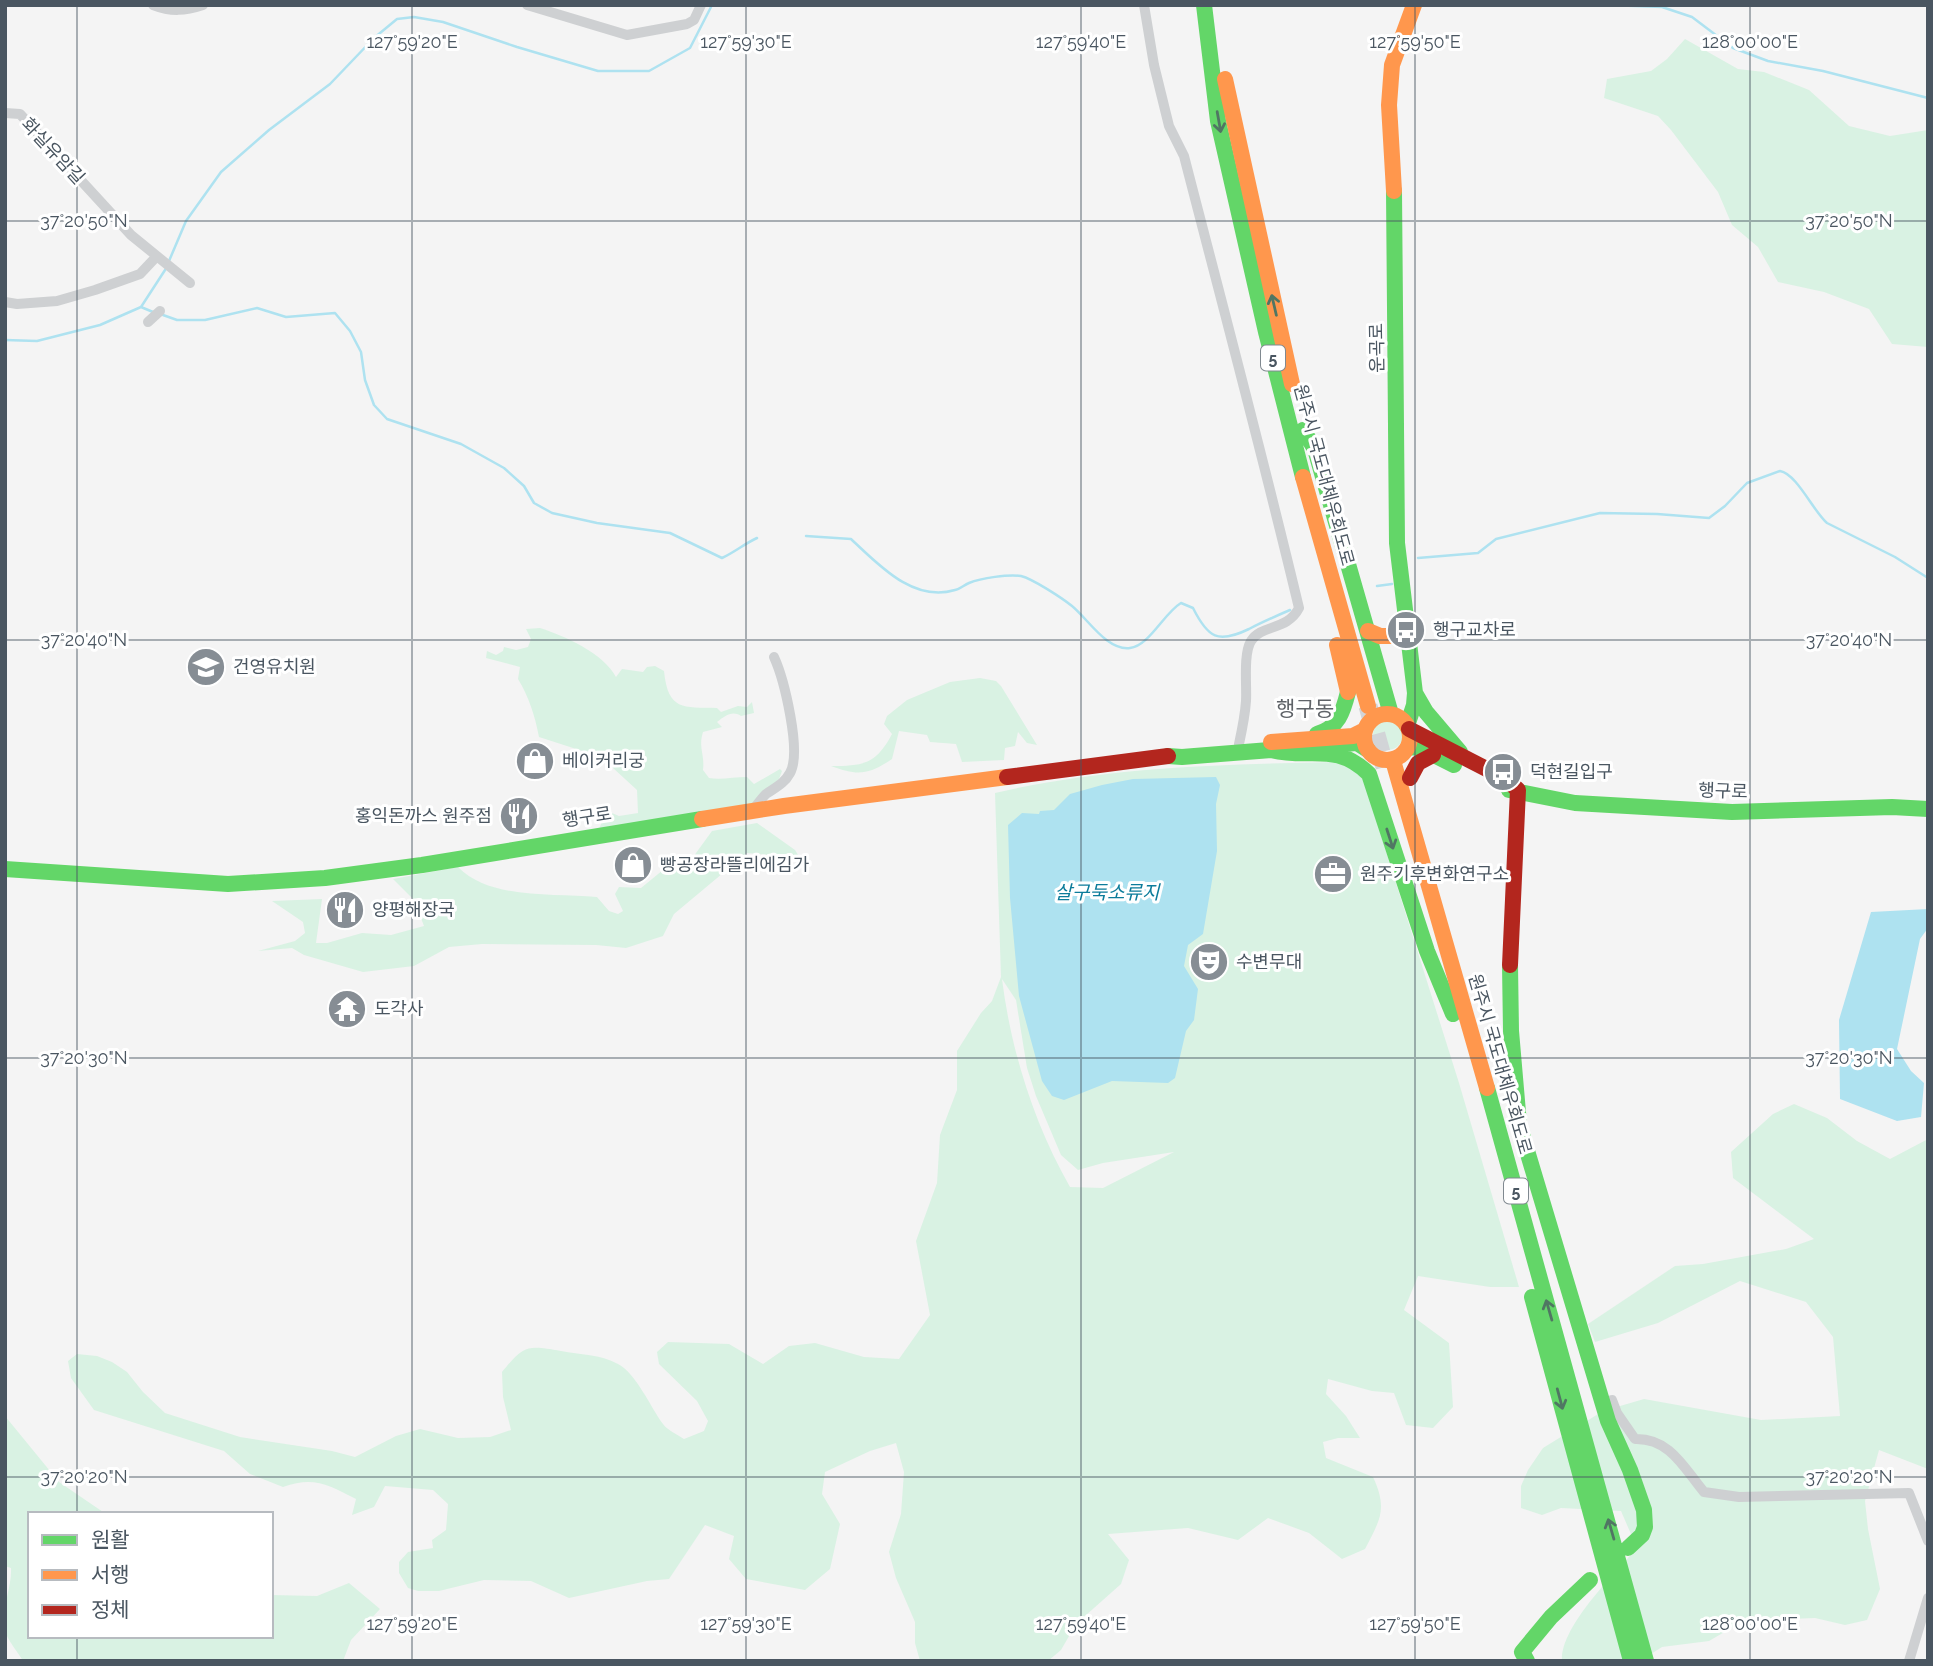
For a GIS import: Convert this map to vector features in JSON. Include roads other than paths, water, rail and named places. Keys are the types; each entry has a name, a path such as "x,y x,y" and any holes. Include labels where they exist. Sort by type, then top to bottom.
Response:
{"main road":[{"name":"원주시 국도대체우회도로","path":"1204,5 1218,121 1296,430"},
{"name":"5","path":"1218,5 1226,92 1296,430 1373,704"},
{"name":"운곡로","path":"1413,5 1392,65 1389,105 1394,195 1397,543 1415,693"},
{"path":"1366,728 1348,692 1289,455 1296,430 1315,449 1368,631 1401,721 1410,735 1398,758"},
{"path":"1368,631 1380,636 1396,636 1405,625"},
{"path":"1348,692 1342,714 1327,732 1280,738 1271,746 1282,754 1343,754 1360,763 1369,774"},
{"path":"1401,721 1415,693 1432,720 1465,758"},
{"path":"1460,1012 1427,951 1369,774 1369,752 1364,739 1366,728 1376,717 1401,721 1417,735 1507,779 1518,790 1509,981 1520,1124 1602,1403 1644,1510 1645,1527 1642,1535 1628,1548"},
{"name":"행구로","path":"5,869 228,884 325,878 422,865 784,806 1173,755 1182,758 1353,736 1366,728"},
{"name":"행구로","path":"1173,755 1181,749 1240,744 1271,746 1352,743 1361,745 1369,752"},
{"name":"행구로","path":"1398,758 1420,748 1504,790 1518,790 1576,803 1732,812 1928,808"},
{"path":"1369,752 1388,760 1398,758"},
{"path":"1410,778 1412,769 1419,760 1433,755"},
{"name":"원주시 국도대체우회도로","path":"1398,758 1460,1012 1628,1618"},
{"path":"1398,758 1410,778 1455,939 1460,1012"},
{"path":"1527,1661 1522,1652 1551,1617 1590,1580"},
{"name":"5","path":"1628,1618 1631,1661"},
{"name":"5","path":"1628,1618 1646,1661"}],"street":[{"path":"153,5 184,11 203,5"},
{"path":"527,5 627,35 687,24 694,20 701,5"},
{"path":"1143,5 1169,126 1184,156 1246,402 1269,479 1299,608 1293,618 1263,632 1251,641 1247,655 1246,704 1240,744"},
{"name":"화실유암길","path":"5,113 20,114 131,235 187,281"},
{"path":"5,302 17,304 57,301 94,290 140,274 156,257"},
{"path":"148,323 160,312"},
{"path":"752,811 765,795 783,784 792,770 796,749 780,671 774,657"},
{"path":"1602,1403 1612,1400 1635,1439 1647,1439 1667,1446 1704,1492 1739,1497 1909,1493 1928,1541"},
{"path":"1909,1661 1928,1598"}],"water":[{"name":"살구둑소류지","path":"1216,777 1220,785 1216,804 1217,851 1203,934 1188,945 1184,966 1198,989 1194,1020 1186,1031 1175,1078 1168,1083 1112,1081 1064,1100 1052,1096 1042,1081 1019,996 1010,898 1008,825 1022,813 1039,814 1040,811 1054,810 1070,794 1102,785 1133,779"},
{"path":"1928,909 1928,928 1920,939 1897,1049 1911,1071 1924,1083 1921,1117 1897,1121 1840,1099 1839,1020 1871,912"}],"waterway":[{"path":"169,261 186,221 221,172 269,130 330,84 374,38 397,19 414,17 443,22 598,71 649,71 690,48 712,5"},
{"path":"1608,5 1662,7 1692,17 1733,48 1768,61 1823,71 1928,98"},
{"path":"5,340 37,341 100,325 141,307 167,267"},
{"path":"141,307 153,312"},
{"path":"163,315 177,320 205,320 257,308 286,317 335,313 350,331 361,352 365,380 374,405 387,419 461,444 504,468 524,486 534,503 552,513 597,523 670,533 722,558 757,538"},
{"path":"1418,558 1478,553 1496,539 1600,513 1709,518 1747,483 1780,471 1793,479 1827,523 1895,557 1928,578"},
{"path":"806,536 851,539 897,579 925,591 940,593 955,590 974,581 1021,576 1067,603 1098,633 1113,645 1122,648 1130,648 1144,642 1181,603 1193,608 1209,632 1222,637 1238,634 1290,610"},
{"path":"1377,586 1392,584"}],"tunnel":[{"path":"1368,706 1385,767"}],"place":[{"name":"행구교차로","path":"1406,630"},
{"name":"건영유치원","path":"206,667"},
{"name":"베이커리궁","path":"535,761"},
{"name":"덕현길입구","path":"1503,772"},
{"name":"홍익돈까스 원주점","path":"519,816"},
{"name":"빵공장라뜰리에김가","path":"633,865"},
{"name":"원주기후변화연구소","path":"1333,874"},
{"name":"양평해장국","path":"345,910"},
{"name":"수변무대","path":"1209,962"},
{"name":"도각사","path":"347,1009"}],"district":[{"name":"행구동","path":"1305,709"}]}
